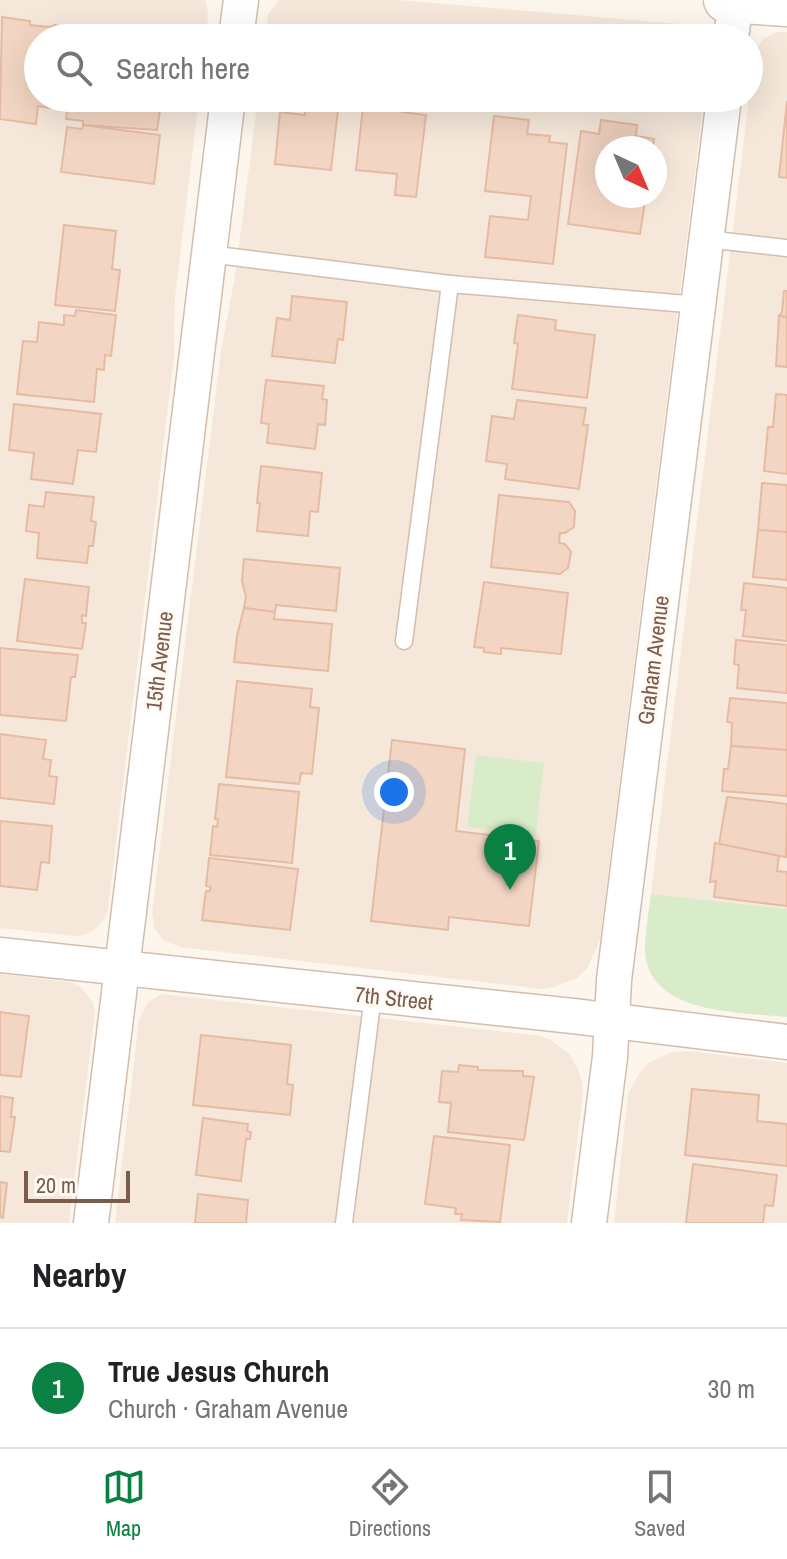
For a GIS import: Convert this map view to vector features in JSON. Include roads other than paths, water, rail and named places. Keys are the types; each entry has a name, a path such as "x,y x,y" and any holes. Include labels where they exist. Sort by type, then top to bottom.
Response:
{"main road":[{"path":"726,0 787,4"}],"street":[{"path":"238,24 241,0"},
{"path":"733,24 736,1"},
{"name":"15th Avenue","path":"91,1223 226,112"},
{"name":"Graham Avenue","path":"589,1223 613,1022 614,980 722,112"},
{"name":"7th Street","path":"0,955 787,1042"}],"lane":[{"path":"706,239 787,248"},
{"path":"209,254 450,284 699,305"},
{"path":"404,641 450,284"},
{"path":"344,1223 373,996"}],"place":[{"name":"True Jesus Church","path":"510,890"}]}
